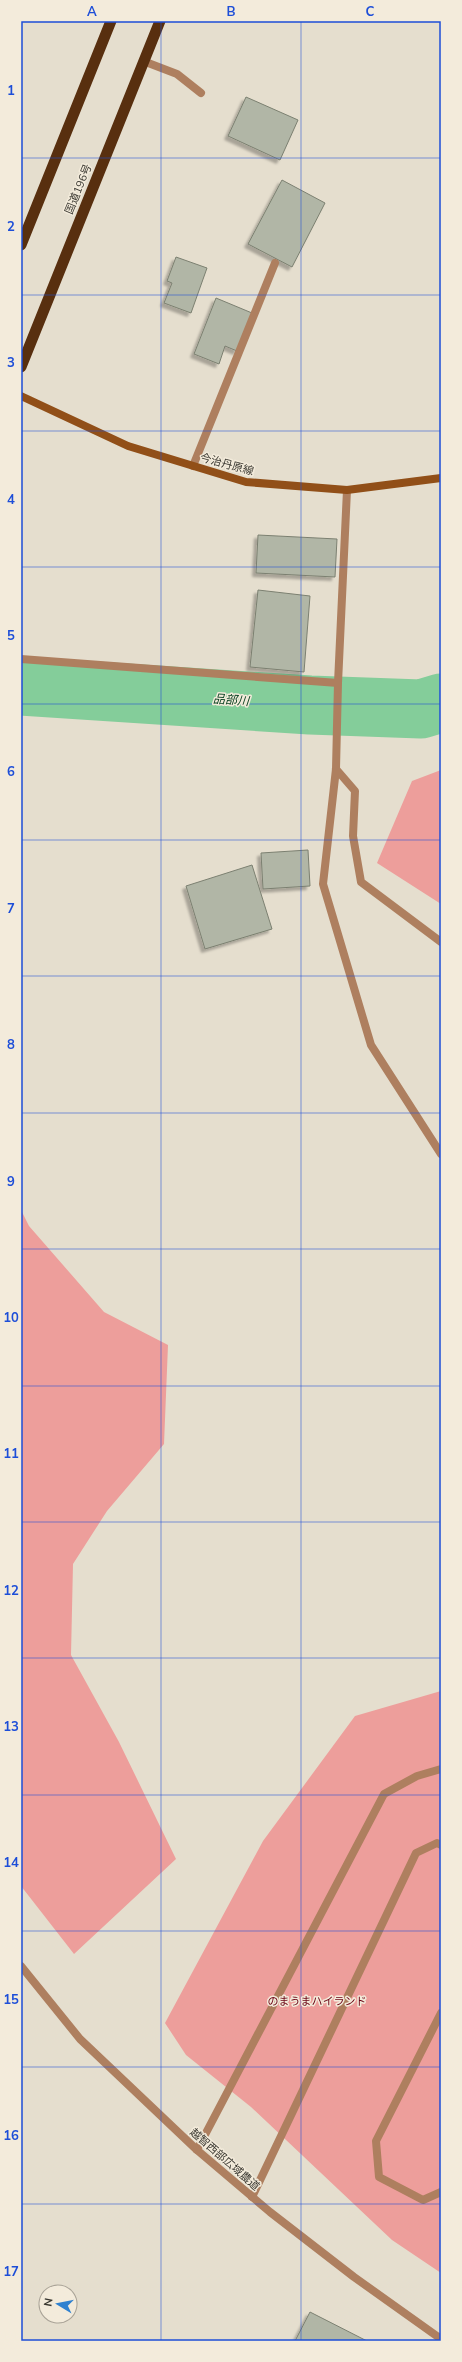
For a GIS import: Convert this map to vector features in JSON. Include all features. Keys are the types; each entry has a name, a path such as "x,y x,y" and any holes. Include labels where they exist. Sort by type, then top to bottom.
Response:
{"highway":[{"path":"21,245 111,21"},
{"name":"国道196号","path":"21,367 160,21"}],"main road":[{"name":"今治丹原線","path":"21,396 128,446 246,482 347,490 441,478"}],"street":[{"path":"144,62 177,74 201,93"},
{"path":"193,466 275,263"},
{"path":"347,490 338,683 336,768 323,884 371,1045 441,1154"},
{"path":"21,659 338,683"},
{"path":"336,768 355,791 353,836 361,882 441,942"},
{"path":"197,2150 384,1794 416,1776 441,1769"},
{"path":"252,2197 416,1853 437,1843 441,1844"},
{"name":"越智西部広域農道","path":"21,1966 80,2039 197,2150 252,2197 354,2277 441,2339"},
{"path":"441,2013 376,2141 380,2177 423,2200 441,2192"}],"green space":[{"path":"441,770 441,904 377,863 412,781"},
{"path":"21,1210 29,1226 104,1312 168,1345 164,1444 107,1511 73,1564 71,1655 119,1742 176,1859 74,1954 21,1886"},
{"name":"のまうまハイランド","path":"441,1691 441,2273 392,2240 251,2107 186,2055 165,2023 263,1841 355,1716"}],"building":[{"path":"246,97 298,120 280,160 228,136"},
{"path":"282,180 325,203 292,267 248,244"},
{"path":"176,257 207,268 191,313 164,303 172,283 167,281"},
{"path":"216,298 252,313 237,351 225,346 219,364 194,354"},
{"path":"258,535 337,539 335,577 256,573"},
{"path":"258,590 310,596 304,672 250,667"},
{"path":"308,850 310,886 263,889 261,853"},
{"path":"252,865 272,929 205,949 186,886"},
{"path":"310,2312 367,2341 295,2341"}],"waterway":[{"name":"品部川","path":"21,686 310,705 421,709 441,703"}]}
